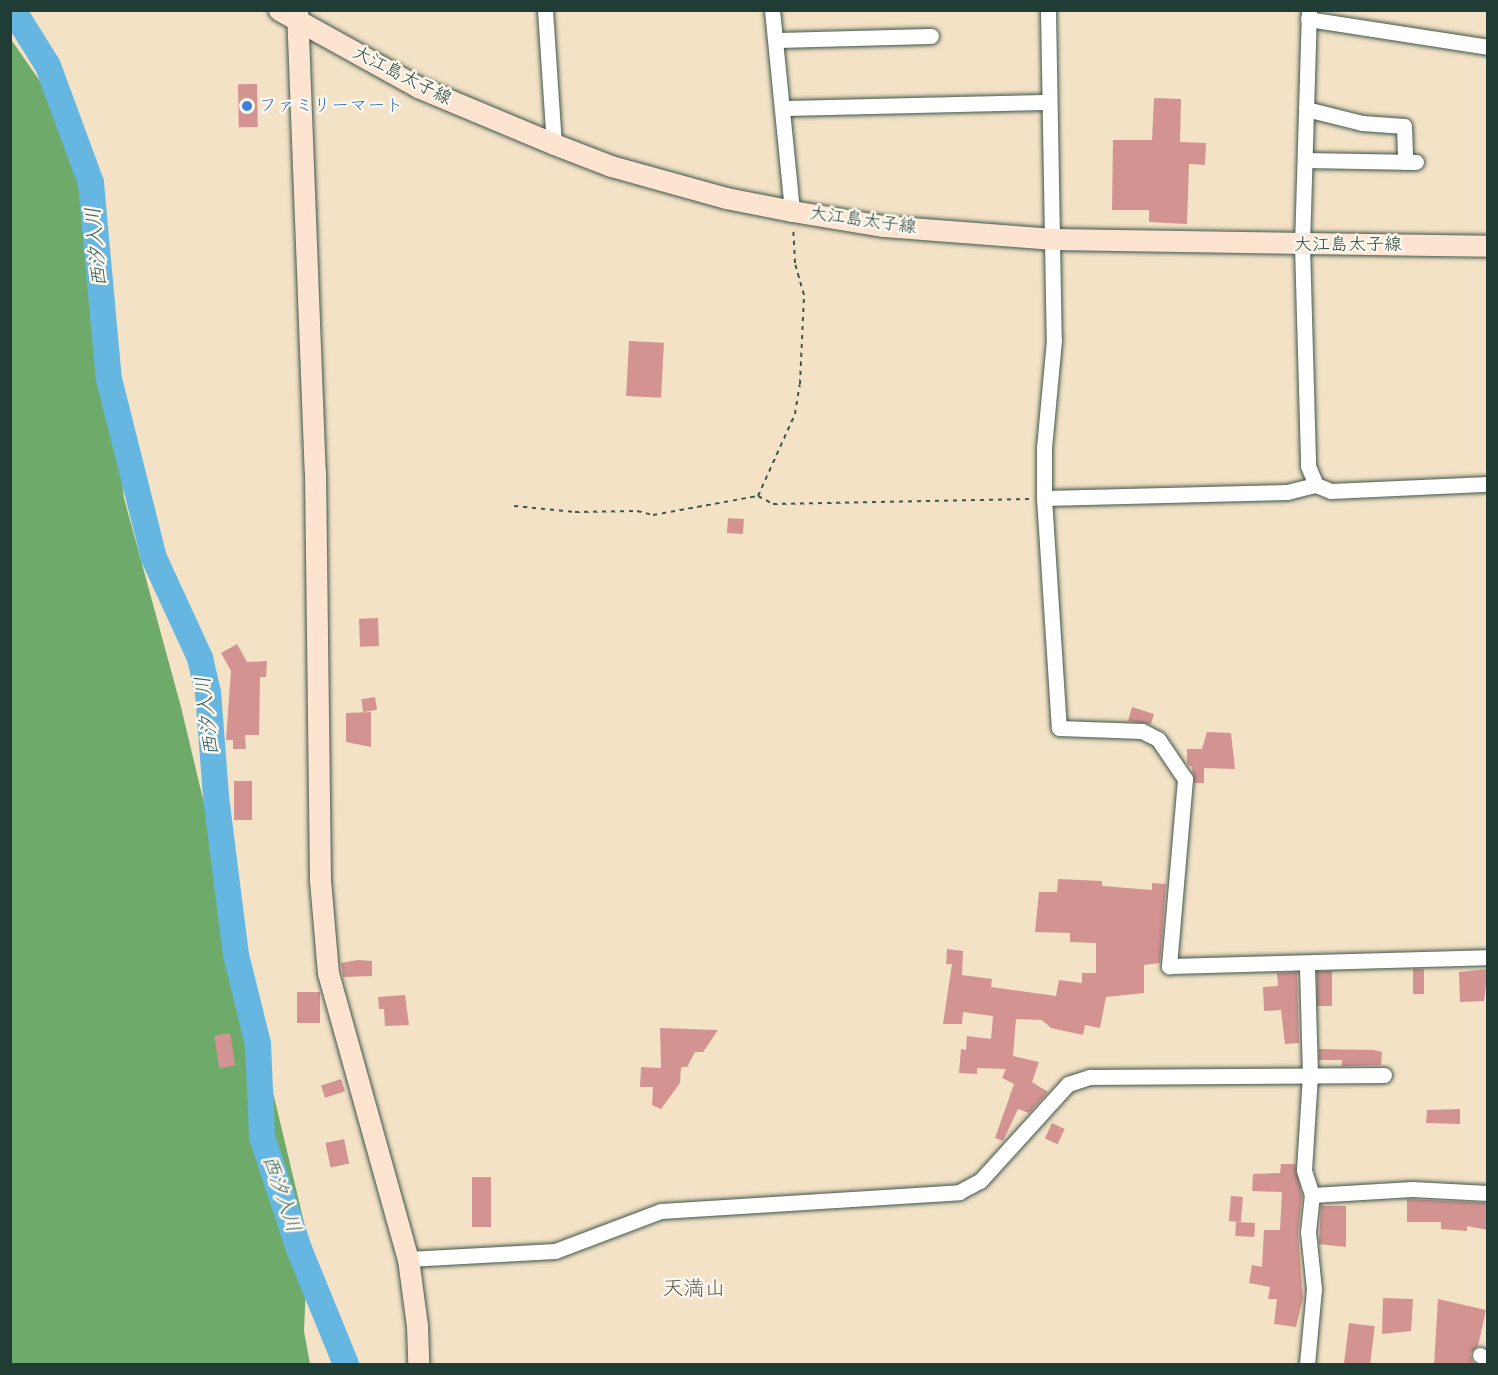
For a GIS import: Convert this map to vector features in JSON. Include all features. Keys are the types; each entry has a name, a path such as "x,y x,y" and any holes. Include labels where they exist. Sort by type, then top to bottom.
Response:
{"street":[{"path":"545,10 554,144"},
{"path":"772,10 792,211"},
{"path":"1048,10 1047,102 1054,239 1054,340 1044,447 1044,498 1059,729 1142,731 1158,739 1185,779 1169,966 1308,965 1488,957"},
{"path":"291,14 315,471 320,880 333,993 408,1259 417,1326 418,1365"},
{"name":"大江島太子線","path":"291,14 418,87 554,144 657,179 792,211 884,226 1054,239 1302,245 1488,246"},
{"path":"1316,484 1308,466 1302,245 1309,14 1488,47"},
{"path":"776,40 931,36"},
{"path":"783,108 1047,102"},
{"path":"1305,160 1411,162 1404,126 1362,123 1306,109"},
{"path":"1044,498 1287,492 1316,484 1331,491 1488,483"},
{"path":"1307,1365 1314,1289 1308,1232 1312,1195 1304,1170 1310,1075 1308,965"},
{"path":"408,1259 555,1251 662,1211 959,1192 980,1180 1068,1084 1111,1075 1384,1075"},
{"path":"1312,1195 1412,1189 1488,1193"}],"path":[{"path":"758,496 795,414 800,384 804,295 795,263 792,211"},
{"path":"514,506 575,512 637,511 653,515 758,496 773,504 1044,498"}],"green space":[{"path":"10,38 49,94 92,203 124,498 181,707 308,1239 304,1331 310,1364 11,1364"}],"building":[{"path":"238,84 257,84 258,127 239,127"},
{"path":"1154,98 1181,99 1180,142 1206,143 1205,165 1189,164 1187,224 1149,222 1149,210 1112,210 1113,140 1152,140"},
{"path":"629,341 664,343 661,398 626,396"},
{"path":"728,518 744,519 743,534 727,533"},
{"path":"378,618 379,646 360,647 359,619"},
{"path":"237,644 247,662 267,661 266,677 260,677 259,735 245,735 246,749 233,749 233,740 226,740 231,671 221,653"},
{"path":"375,697 377,710 363,712 361,699"},
{"path":"1132,707 1154,714 1151,724 1128,721"},
{"path":"371,712 371,747 346,742 346,713"},
{"path":"1207,732 1231,733 1235,769 1204,768 1204,783 1194,783 1192,767 1187,764 1187,749 1202,749"},
{"path":"234,781 252,781 252,820 234,820"},
{"path":"1058,879 1102,881 1102,886 1152,890 1152,883 1166,884 1160,963 1144,965 1144,993 1106,997 1100,1028 1085,1025 1083,1035 1051,1028 1042,1020 1016,1019 1013,1056 1039,1062 1032,1082 1048,1092 1029,1113 1018,1109 1003,1141 995,1138 1014,1084 1002,1078 1006,1069 977,1068 977,1074 959,1073 961,1049 966,1050 967,1036 991,1039 993,1016 963,1012 962,1024 943,1024 952,964 946,964 947,949 963,951 962,975 992,979 991,987 1056,996 1059,980 1082,983 1082,973 1096,973 1096,943 1070,942 1070,933 1035,932 1039,892 1057,892"},
{"path":"358,960 372,961 372,976 343,977 341,963"},
{"path":"1413,969 1424,969 1424,994 1413,994"},
{"path":"1488,969 1484,1001 1460,1002 1459,972"},
{"path":"1317,971 1332,971 1332,1006 1317,1006"},
{"path":"1297,972 1299,1043 1285,1044 1281,1010 1264,1011 1263,987 1278,986 1277,973"},
{"path":"297,992 320,992 320,1023 297,1023"},
{"path":"405,995 409,1025 385,1026 384,1009 379,1009 378,997"},
{"path":"660,1028 718,1030 703,1052 695,1052 687,1067 681,1067 680,1083 661,1109 652,1105 653,1087 640,1087 641,1067 661,1068"},
{"path":"230,1033 235,1066 219,1068 214,1036"},
{"path":"1319,1049 1382,1052 1381,1065 1342,1066 1342,1060 1319,1060"},
{"path":"341,1079 345,1091 325,1098 321,1085"},
{"path":"1460,1109 1460,1124 1426,1123 1427,1110"},
{"path":"1052,1123 1065,1129 1058,1144 1045,1138"},
{"path":"344,1139 349,1163 331,1167 325,1143"},
{"path":"1281,1164 1295,1164 1302,1196 1298,1233 1303,1298 1296,1327 1274,1324 1277,1299 1268,1299 1270,1287 1249,1283 1252,1265 1262,1267 1264,1230 1280,1230 1282,1192 1252,1191 1253,1174 1280,1173"},
{"path":"472,1177 491,1177 491,1227 472,1227"},
{"path":"1231,1196 1243,1197 1241,1222 1229,1221"},
{"path":"1407,1199 1488,1203 1488,1230 1467,1226 1467,1231 1441,1229 1441,1222 1407,1222"},
{"path":"1321,1206 1346,1206 1346,1247 1319,1244"},
{"path":"1236,1222 1255,1223 1254,1237 1235,1236"},
{"path":"1383,1298 1413,1299 1411,1331 1382,1334"},
{"path":"1438,1299 1486,1310 1478,1346 1470,1354 1474,1365 1434,1365"},
{"path":"1349,1323 1375,1326 1370,1364 1344,1364"}],"waterway":[{"name":"西汐入川","path":"13,10 48,66 91,183 109,379 154,558 200,658 208,692 216,797 236,955 258,1044 262,1137 299,1249 346,1364"}],"place":[{"name":"ファミリーマート","path":"247,106"}],"district":[{"name":"天満山","path":"694,1289"}]}
